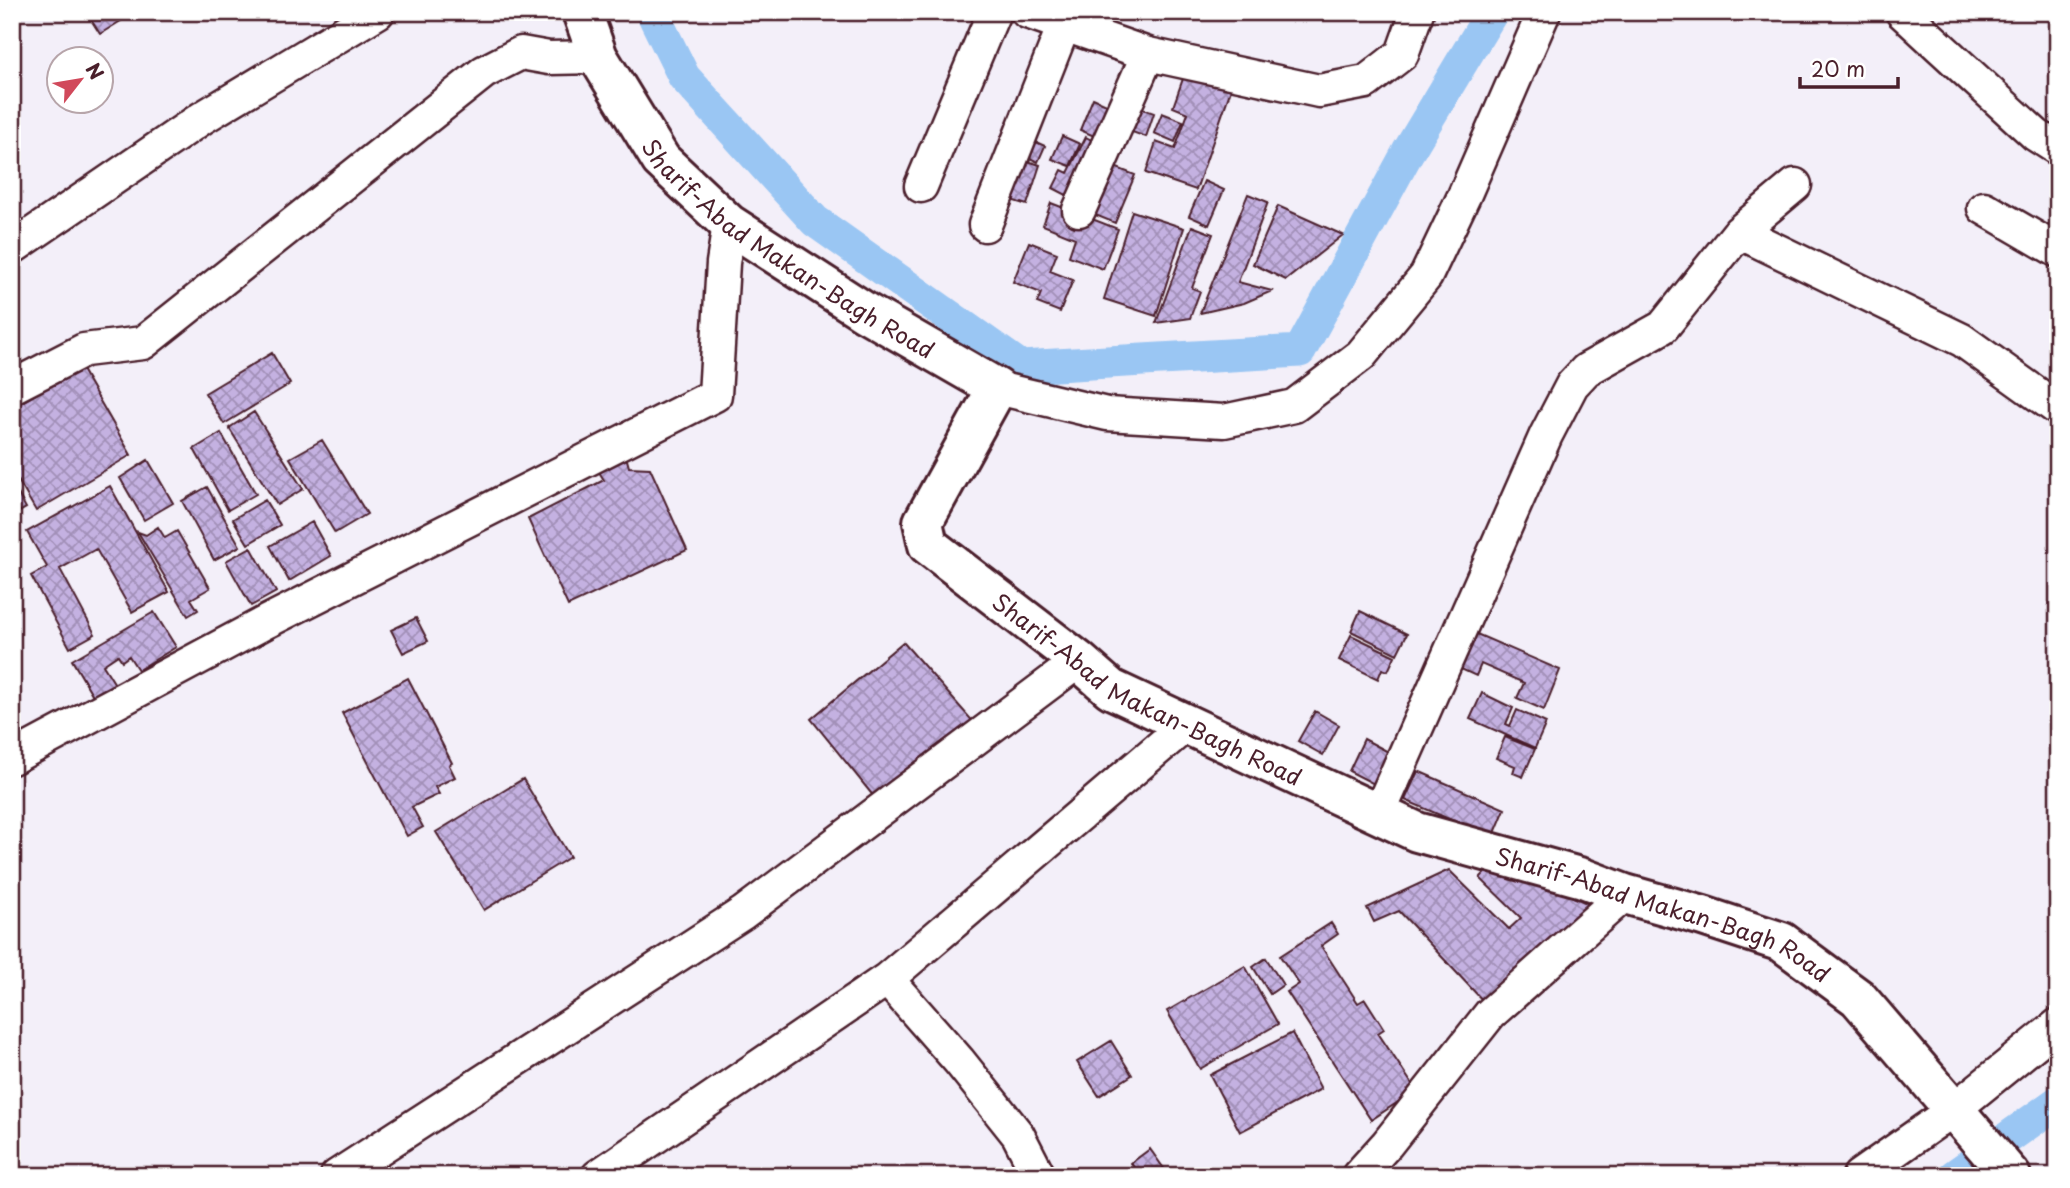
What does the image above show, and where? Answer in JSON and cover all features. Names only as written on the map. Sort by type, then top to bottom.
[{"type":"street","points":[[12,248],[202,118],[378,12]]},
{"type":"street","name":"Sharif-Abad Makan-Bagh Road","points":[[582,12],[598,57],[661,160],[729,224],[865,312],[997,388],[923,522],[928,545],[1079,661],[1111,689],[1417,832],[1583,878],[1625,894],[1782,942],[1858,998],[2011,1176]]},
{"type":"street","points":[[921,187],[994,12]]},
{"type":"street","points":[[1027,12],[1148,54],[1319,91],[1366,82],[1402,54],[1417,12]]},
{"type":"street","points":[[997,388],[1107,414],[1224,421],[1294,405],[1361,355],[1426,276],[1544,12]]},
{"type":"street","points":[[1902,12],[2036,135],[2058,149]]},
{"type":"street","points":[[985,225],[1064,25]]},
{"type":"street","points":[[12,387],[85,350],[143,344],[484,72],[521,53],[549,58],[598,57]]},
{"type":"street","points":[[1079,211],[1148,54]]},
{"type":"street","points":[[1379,813],[1546,435],[1572,384],[1586,370],[1663,327],[1739,232],[1795,185]]},
{"type":"street","points":[[1984,208],[2058,251]]},
{"type":"street","points":[[12,758],[266,622],[715,395],[723,263],[729,224]]},
{"type":"street","points":[[1739,232],[1962,340],[2058,409]]},
{"type":"street","points":[[337,1176],[743,914],[1079,661]]},
{"type":"street","points":[[598,1176],[887,979],[1187,724]]},
{"type":"street","points":[[1358,1176],[1387,1144],[1490,1014],[1625,894]]},
{"type":"street","points":[[887,979],[959,1061],[1018,1135],[1039,1176]]},
{"type":"street","points":[[1859,1176],[1956,1114],[2058,1025]]},
{"type":"building","points":[[86,12],[120,12],[124,19],[100,34]]},
{"type":"building","points":[[1185,73],[1231,89],[1196,190],[1146,173],[1156,142],[1175,149],[1188,113],[1173,107]]},
{"type":"building","points":[[1093,98],[1120,110],[1106,141],[1080,130]]},
{"type":"building","points":[[1127,103],[1154,113],[1146,137],[1118,127]]},
{"type":"building","points":[[1162,113],[1183,121],[1175,142],[1154,133]]},
{"type":"building","points":[[1062,136],[1080,144],[1070,166],[1052,159]]},
{"type":"building","points":[[1086,137],[1104,147],[1078,201],[1053,188],[1062,170],[1068,173]]},
{"type":"building","points":[[1027,138],[1045,146],[1038,162],[1021,154]]},
{"type":"building","points":[[1015,157],[1040,165],[1027,205],[1002,197]]},
{"type":"building","points":[[1102,162],[1135,175],[1115,223],[1083,210]]},
{"type":"building","points":[[1204,181],[1224,190],[1209,225],[1189,216]]},
{"type":"building","points":[[1248,194],[1268,202],[1238,282],[1272,291],[1244,303],[1200,313]]},
{"type":"building","points":[[1051,203],[1118,229],[1103,269],[1069,256],[1075,238],[1043,225]]},
{"type":"building","points":[[1278,206],[1343,235],[1286,280],[1253,264]]},
{"type":"building","points":[[1132,211],[1184,228],[1156,316],[1104,299]]},
{"type":"building","points":[[1192,226],[1213,234],[1192,288],[1200,291],[1190,318],[1156,323]]},
{"type":"building","points":[[1029,242],[1057,253],[1050,271],[1073,280],[1060,312],[1037,303],[1041,293],[1013,282]]},
{"type":"building","points":[[272,353],[290,384],[224,424],[205,393]]},
{"type":"building","points":[[81,368],[131,455],[36,511],[12,470],[12,408]]},
{"type":"building","points":[[254,412],[303,489],[277,505],[229,428]]},
{"type":"building","points":[[221,433],[256,494],[228,510],[194,449]]},
{"type":"building","points":[[322,440],[367,514],[335,533],[290,458]]},
{"type":"building","points":[[624,449],[629,467],[650,468],[687,550],[568,606],[528,519],[604,480],[594,464]]},
{"type":"building","points":[[148,460],[173,503],[144,520],[120,478]]},
{"type":"building","points":[[12,483],[26,508],[12,516]]},
{"type":"building","points":[[110,486],[169,592],[132,612],[96,549],[60,569],[95,634],[70,648],[31,576],[47,567],[27,532]]},
{"type":"building","points":[[207,487],[240,546],[214,560],[182,501]]},
{"type":"building","points":[[265,500],[280,525],[248,544],[233,519]]},
{"type":"building","points":[[312,522],[331,556],[289,581],[270,546]]},
{"type":"building","points":[[158,527],[165,538],[177,531],[210,588],[191,599],[198,610],[188,616],[138,532],[146,535]]},
{"type":"building","points":[[251,547],[276,592],[251,606],[226,561]]},
{"type":"building","points":[[1360,611],[1407,634],[1397,654],[1351,631]]},
{"type":"building","points":[[154,612],[176,647],[138,670],[129,656],[122,661],[118,655],[103,665],[116,686],[95,699],[72,660]]},
{"type":"building","points":[[416,618],[428,641],[403,653],[391,630]]},
{"type":"building","points":[[1465,629],[1560,670],[1544,710],[1517,698],[1524,683],[1481,664],[1476,676],[1450,664]]},
{"type":"building","points":[[1351,635],[1395,656],[1388,671],[1382,669],[1378,679],[1339,660]]},
{"type":"building","points":[[903,642],[977,726],[879,803],[811,719]]},
{"type":"building","points":[[408,678],[452,763],[449,765],[455,777],[435,787],[439,794],[412,807],[423,827],[407,836],[342,713]]},
{"type":"building","points":[[1482,693],[1513,708],[1506,724],[1510,726],[1517,710],[1546,723],[1535,748],[1470,719]]},
{"type":"building","points":[[1315,711],[1339,725],[1323,755],[1298,741]]},
{"type":"building","points":[[1505,737],[1535,749],[1523,777],[1513,773],[1515,766],[1496,758]]},
{"type":"building","points":[[1364,739],[1394,755],[1378,786],[1349,771]]},
{"type":"building","points":[[1418,771],[1505,809],[1493,838],[1405,800]]},
{"type":"building","points":[[523,779],[570,857],[484,910],[436,832]]},
{"type":"building","points":[[1495,862],[1591,905],[1485,1003],[1399,911],[1374,922],[1367,908],[1449,870],[1509,929],[1521,918],[1480,878]]},
{"type":"building","points":[[1331,923],[1338,934],[1321,946],[1358,1003],[1365,999],[1384,1029],[1378,1033],[1416,1090],[1371,1120],[1287,992],[1299,984],[1280,956]]},
{"type":"building","points":[[1266,958],[1283,985],[1270,994],[1253,967]]},
{"type":"building","points":[[1245,966],[1278,1024],[1200,1069],[1167,1011]]},
{"type":"building","points":[[1292,1033],[1321,1089],[1240,1132],[1210,1075]]},
{"type":"building","points":[[1111,1041],[1132,1075],[1099,1096],[1077,1062]]},
{"type":"building","points":[[1150,1149],[1165,1170],[1157,1176],[1140,1176],[1131,1163]]},
{"type":"waterway","points":[[652,12],[684,77],[815,221],[1021,367],[1300,351],[1408,152],[1492,12]]},
{"type":"waterway","points":[[1954,1176],[2058,1102]]}]
